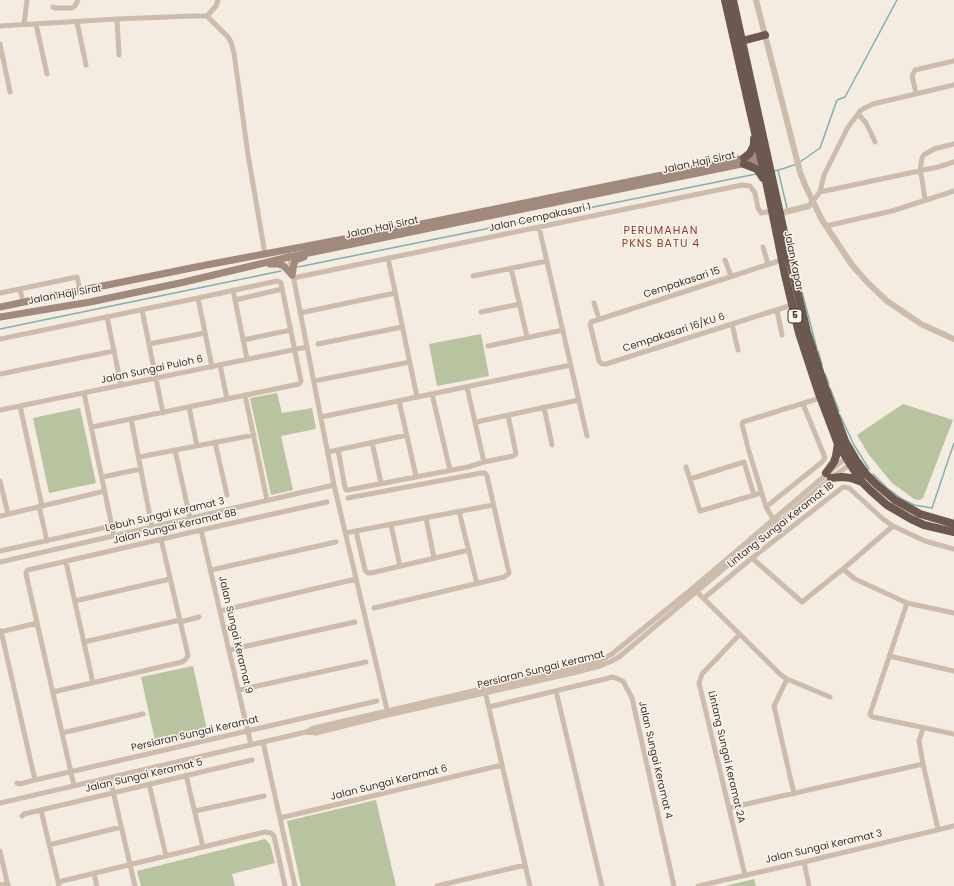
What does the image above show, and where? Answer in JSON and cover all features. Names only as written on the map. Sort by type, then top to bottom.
[{"type":"highway","name":"Jalan Kapar","points":[[725,0],[749,93],[792,305],[802,344],[820,398],[838,444],[877,485],[895,500],[920,514],[954,524]]},
{"type":"highway","name":"Jalan Kapar","points":[[733,0],[746,40],[749,93],[754,131],[781,213],[807,332],[851,459],[862,482],[887,505],[924,525],[954,532]]},
{"type":"highway","points":[[746,40],[762,36]]},
{"type":"highway","points":[[754,131],[754,145],[744,161],[765,168]]},
{"type":"highway","points":[[838,444],[836,456],[829,476],[851,478],[862,482]]},
{"type":"main road","name":"Jalan Haji Sirat","points":[[0,317],[70,306],[289,257],[744,161]]},
{"type":"main road","name":"Jalan Haji Sirat","points":[[0,307],[206,265],[744,161],[765,168]]},
{"type":"main road","points":[[293,276],[294,264],[296,260],[342,246]]},
{"type":"main road","points":[[241,268],[278,264],[284,266],[293,276]]},
{"type":"main road","points":[[145,277],[122,285],[121,289],[125,291],[150,289]]},
{"type":"main road","points":[[58,295],[84,292],[91,295],[87,300],[70,306]]},
{"type":"street","points":[[24,24],[27,0]]},
{"type":"street","points":[[54,7],[72,8],[78,0]]},
{"type":"street","points":[[207,16],[216,6],[218,0]]},
{"type":"street","points":[[756,0],[762,36],[800,172],[812,202],[826,226],[852,265],[868,284],[887,301],[921,324],[954,339]]},
{"type":"street","points":[[0,26],[179,16],[207,16],[228,37],[234,53],[248,155],[265,254]]},
{"type":"street","points":[[117,19],[119,55]]},
{"type":"street","points":[[77,22],[86,66]]},
{"type":"street","points":[[36,24],[47,74]]},
{"type":"street","points":[[0,44],[10,92]]},
{"type":"street","points":[[916,94],[912,76],[915,70],[954,61]]},
{"type":"street","points":[[781,213],[809,206],[820,192],[824,175],[848,127],[861,110],[873,104],[954,85]]},
{"type":"street","points":[[858,114],[868,128],[875,142]]},
{"type":"street","points":[[925,200],[920,171],[922,158],[934,149],[954,144]]},
{"type":"street","points":[[820,192],[938,167],[954,162]]},
{"type":"street","name":"Jalan Cempakasari 1","points":[[293,276],[388,258],[742,185],[750,186],[755,193],[758,208],[761,213],[772,211]]},
{"type":"street","points":[[826,226],[892,211],[954,191]]},
{"type":"street","points":[[539,227],[587,436]]},
{"type":"street","points":[[763,247],[768,264]]},
{"type":"street","points":[[288,250],[334,485],[387,713]]},
{"type":"street","points":[[388,258],[417,397]]},
{"type":"street","points":[[725,260],[730,276]]},
{"type":"street","name":"Cempakasari 15","points":[[590,324],[591,322],[599,319],[782,260]]},
{"type":"street","points":[[473,276],[547,261]]},
{"type":"street","points":[[512,268],[527,337]]},
{"type":"street","points":[[0,293],[77,277],[80,290]]},
{"type":"street","points":[[0,339],[277,281],[281,283],[301,381],[299,384],[92,428]]},
{"type":"street","points":[[20,289],[23,302]]},
{"type":"street","points":[[235,300],[282,289]]},
{"type":"street","points":[[233,290],[247,360]]},
{"type":"street","points":[[300,312],[395,293]]},
{"type":"street","points":[[198,298],[212,367]]},
{"type":"street","points":[[594,303],[599,319]]},
{"type":"street","points":[[481,312],[520,304]]},
{"type":"street","name":"Cempakasari 16/KU 6","points":[[590,324],[600,363],[604,364],[792,305]]},
{"type":"street","points":[[142,310],[162,413]]},
{"type":"street","points":[[777,310],[782,336]]},
{"type":"street","points":[[107,317],[121,385]]},
{"type":"street","points":[[732,324],[738,350]]},
{"type":"street","points":[[318,344],[402,327]]},
{"type":"street","points":[[243,340],[291,330]]},
{"type":"street","points":[[488,346],[563,330]]},
{"type":"street","points":[[148,344],[205,332]]},
{"type":"street","name":"Jalan Sungai Puloh 6","points":[[0,410],[307,347]]},
{"type":"street","points":[[0,374],[114,351]]},
{"type":"street","points":[[314,381],[410,362]]},
{"type":"street","points":[[220,365],[227,399]]},
{"type":"street","points":[[321,417],[571,365]]},
{"type":"street","points":[[467,387],[484,462]]},
{"type":"street","points":[[84,393],[114,536]]},
{"type":"street","points":[[432,394],[450,470]]},
{"type":"street","points":[[246,396],[267,500]]},
{"type":"street","points":[[778,524],[773,519],[766,507],[742,424],[750,420],[820,398]]},
{"type":"street","points":[[476,422],[579,400]]},
{"type":"street","points":[[399,401],[416,476]]},
{"type":"street","points":[[766,507],[825,458],[803,404]]},
{"type":"street","points":[[20,406],[47,541]]},
{"type":"street","points":[[189,407],[197,446]]},
{"type":"street","points":[[544,408],[552,445]]},
{"type":"street","points":[[338,450],[346,490],[468,467],[516,454],[508,415]]},
{"type":"street","points":[[131,419],[152,527]]},
{"type":"street","points":[[139,457],[254,435]]},
{"type":"street","points":[[328,452],[407,435]]},
{"type":"street","points":[[215,442],[226,495]]},
{"type":"street","points":[[372,442],[381,483]]},
{"type":"street","points":[[175,450],[190,518]]},
{"type":"street","name":"Persiaran Sungai Keramat","points":[[695,590],[773,519],[851,459]]},
{"type":"street","points":[[690,479],[744,462],[754,495]]},
{"type":"street","points":[[686,467],[700,511],[761,493]]},
{"type":"street","points":[[102,476],[141,469]]},
{"type":"street","points":[[348,498],[481,473],[485,473],[487,476],[509,573],[504,577],[478,584],[374,608]]},
{"type":"street","name":"Persiaran Sungai Keramat","points":[[0,803],[252,745],[306,732],[314,728],[485,690],[586,665],[605,658],[695,590],[778,524],[829,476]]},
{"type":"street","points":[[0,481],[8,514]]},
{"type":"street","name":"Lebuh Sungai Keramat 3","points":[[0,562],[334,485]]},
{"type":"street","name":"Lintang Sungai Keramat 1B","points":[[704,598],[752,558],[843,487],[849,488],[882,519],[893,526],[925,541],[954,549]]},
{"type":"street","points":[[0,516],[105,490]]},
{"type":"street","name":"Jalan Sungai Keramat 8B","points":[[37,623],[26,574],[28,570],[328,502]]},
{"type":"street","points":[[345,534],[493,505]]},
{"type":"street","points":[[460,511],[478,584]]},
{"type":"street","points":[[426,518],[434,558]]},
{"type":"street","points":[[391,525],[400,566]]},
{"type":"street","points":[[0,551],[112,526]]},
{"type":"street","points":[[752,558],[802,602],[893,526]]},
{"type":"street","name":"Jalan Sungai Keramat 9","points":[[201,530],[252,745]]},
{"type":"street","points":[[356,532],[365,570],[368,573],[469,550]]},
{"type":"street","points":[[53,692],[182,662],[186,659],[188,655],[161,539]]},
{"type":"street","points":[[211,570],[336,542]]},
{"type":"street","points":[[66,562],[93,682]]},
{"type":"street","points":[[843,569],[855,579],[907,603],[954,613]]},
{"type":"street","points":[[75,602],[170,579]]},
{"type":"street","points":[[220,610],[356,579]]},
{"type":"street","points":[[695,590],[781,675],[830,697]]},
{"type":"street","points":[[907,603],[870,714],[873,717],[954,734]]},
{"type":"street","points":[[84,642],[199,618]]},
{"type":"street","points":[[229,650],[355,622]]},
{"type":"street","points":[[35,780],[0,631],[37,623],[74,786]]},
{"type":"street","name":"Lintang Sungai Keramat 2A","points":[[740,634],[702,674],[699,683],[745,875]]},
{"type":"street","points":[[889,656],[954,671]]},
{"type":"street","points":[[239,690],[366,662]]},
{"type":"street","name":"Jalan Sungai Keramat 4","points":[[488,706],[613,677],[623,680],[632,698],[674,886]]},
{"type":"street","points":[[788,679],[774,706],[794,794]]},
{"type":"street","points":[[485,690],[530,886]]},
{"type":"street","points":[[556,691],[602,886]]},
{"type":"street","name":"Persiaran Sungai Keramat","points":[[17,783],[20,784],[377,701]]},
{"type":"street","points":[[62,733],[144,714]]},
{"type":"street","points":[[923,728],[919,741],[938,829]]},
{"type":"street","points":[[263,742],[295,886]]},
{"type":"street","name":"Jalan Sungai Keramat 5","points":[[22,816],[24,814],[113,792],[252,760]]},
{"type":"street","points":[[729,808],[923,764]]},
{"type":"street","name":"Jalan Sungai Keramat 6","points":[[280,818],[502,765]]},
{"type":"street","points":[[186,775],[203,847]]},
{"type":"street","points":[[110,778],[135,886]]},
{"type":"street","points":[[149,784],[166,856]]},
{"type":"street","points":[[195,811],[264,796]]},
{"type":"street","points":[[41,810],[59,884],[265,832],[274,836],[285,886]]},
{"type":"street","name":"Jalan Sungai Keramat 3","points":[[698,886],[954,826]]},
{"type":"street","points":[[49,845],[122,827]]},
{"type":"street","points":[[0,851],[8,885],[0,885]]},
{"type":"street","points":[[804,862],[809,886]]},
{"type":"street","points":[[437,886],[525,865]]},
{"type":"street","points":[[94,874],[97,886]]},
{"type":"green space","points":[[481,334],[489,376],[437,386],[429,344]]},
{"type":"green space","points":[[277,393],[282,413],[312,408],[316,429],[281,436],[293,490],[271,495],[250,398]]},
{"type":"green space","points":[[903,404],[953,420],[923,498],[920,500],[914,499],[892,483],[869,455],[857,435]]},
{"type":"green space","points":[[80,408],[96,483],[49,493],[33,418]]},
{"type":"green space","points":[[193,666],[208,734],[156,745],[141,677]]},
{"type":"green space","points":[[376,800],[396,886],[301,886],[287,821]]},
{"type":"green space","points":[[265,839],[270,844],[275,863],[232,874],[235,886],[141,886],[137,871]]},
{"type":"green space","points":[[754,879],[756,886],[725,886]]},
{"type":"waterway","points":[[800,162],[820,148],[837,100],[845,97],[897,0]]},
{"type":"waterway","points":[[774,171],[797,164]]},
{"type":"waterway","points":[[778,170],[787,208]]},
{"type":"waterway","points":[[298,267],[756,174]]},
{"type":"waterway","points":[[0,329],[281,271]]},
{"type":"waterway","points":[[802,292],[817,349]]},
{"type":"waterway","points":[[818,351],[822,365]]},
{"type":"waterway","points":[[825,374],[829,384]]},
{"type":"waterway","points":[[830,388],[839,411]]},
{"type":"waterway","points":[[840,415],[854,445],[869,469]]},
{"type":"waterway","points":[[873,474],[887,488],[902,499],[914,505],[932,508],[954,443]]},
{"type":"district","name":"PERUMAHAN PKNS BATU 4","points":[[661,237]]}]
